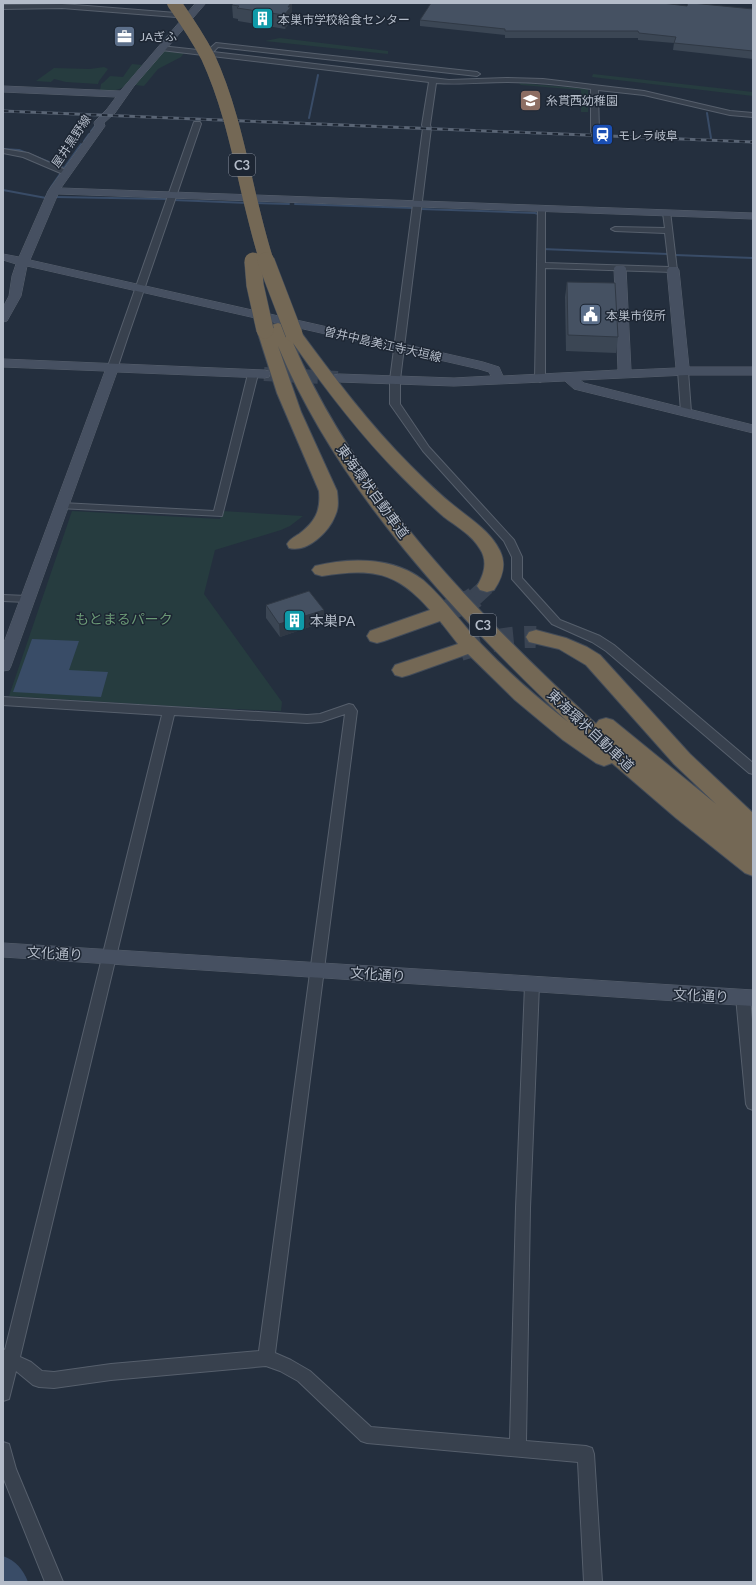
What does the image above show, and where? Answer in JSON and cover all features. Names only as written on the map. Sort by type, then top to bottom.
[{"type":"highway","name":"C3","points":[[163,3],[191,49],[211,98],[227,153],[253,261],[255,285],[279,331]]},
{"type":"highway","name":"東海環状自動車道","points":[[174,3],[188,23],[207,57],[224,99],[263,249],[283,309],[279,331],[298,374],[319,413],[347,456],[387,512],[431,567],[481,623],[535,678],[664,797],[753,868]]},
{"type":"highway","name":"東海環状自動車道","points":[[279,331],[323,392],[348,436],[383,484],[449,568],[498,621],[614,732],[753,846]]},
{"type":"highway","points":[[279,331],[286,398],[328,491],[330,502],[329,512],[325,521],[316,530],[296,544]]},
{"type":"highway","points":[[279,331],[368,432],[418,483],[476,533],[489,548],[493,555],[494,567],[492,579],[487,586]]},
{"type":"highway","points":[[322,570],[363,565],[377,567],[404,577],[416,585],[478,653],[537,708],[572,736],[664,797]]},
{"type":"highway","points":[[378,636],[437,615]]},
{"type":"highway","points":[[536,637],[565,644],[580,650],[594,660],[682,759],[753,826]]},
{"type":"highway","points":[[402,670],[460,650]]},
{"type":"street","name":"屋井黒野線","points":[[3,318],[15,296],[18,276],[23,261],[54,191],[100,126],[99,123],[111,111],[161,48],[201,3]]},
{"type":"street","points":[[3,7],[62,6],[189,16]]},
{"type":"street","points":[[208,54],[216,45],[496,76],[506,80]]},
{"type":"street","points":[[161,48],[449,82],[506,80],[543,81],[644,93],[730,113],[753,115]]},
{"type":"street","points":[[346,69],[352,60]]},
{"type":"street","points":[[433,80],[426,125],[427,128],[418,204],[395,380],[395,404],[426,449],[509,540],[516,557],[517,579],[556,622],[596,639],[610,648],[753,770]]},
{"type":"street","points":[[594,87],[595,132]]},
{"type":"street","points":[[3,89],[123,94]]},
{"type":"street","points":[[3,666],[142,287],[171,195],[197,124]]},
{"type":"street","points":[[3,151],[26,155],[66,172]]},
{"type":"street","points":[[54,191],[753,216]]},
{"type":"street","points":[[540,379],[542,209]]},
{"type":"street","points":[[668,213],[686,412]]},
{"type":"street","points":[[615,229],[669,231]]},
{"type":"street","name":"曽井中島美江寺大垣線","points":[[3,257],[142,287],[494,370],[499,380]]},
{"type":"street","points":[[541,265],[673,270]]},
{"type":"street","points":[[620,268],[625,374]]},
{"type":"street","points":[[3,363],[112,369],[258,374],[218,514],[62,506]]},
{"type":"street","points":[[339,378],[454,382],[683,371],[753,371]]},
{"type":"street","points":[[569,377],[579,386],[753,429]]},
{"type":"street","points":[[3,598],[27,599]]},
{"type":"street","points":[[3,701],[307,719],[321,718],[349,708],[352,711],[266,1358]]},
{"type":"street","points":[[3,1393],[7,1358],[110,956],[169,711]]},
{"type":"street","name":"文化通り","points":[[3,950],[532,985],[748,997]]},
{"type":"street","points":[[518,1447],[523,1208],[532,985]]},
{"type":"street","points":[[748,997],[753,1104]]},
{"type":"street","points":[[7,1358],[25,1367],[38,1379],[54,1380],[111,1372],[266,1358],[285,1365],[304,1376],[367,1435],[586,1454],[593,1582]]},
{"type":"street","points":[[3,1450],[8,1469],[54,1582]]},
{"type":"green space","points":[[280,38],[388,51],[388,54],[265,41]]},
{"type":"green space","points":[[167,50],[184,53],[181,57],[158,69],[144,86],[135,85],[162,52]]},
{"type":"green space","points":[[132,64],[142,65],[125,86],[116,90],[100,91],[101,84],[110,76],[123,77]]},
{"type":"green space","points":[[104,67],[108,69],[98,84],[66,82],[54,79],[51,82],[36,81],[54,68],[90,69]]},
{"type":"green space","points":[[593,74],[753,92],[753,96],[592,77]]},
{"type":"green space","points":[[519,83],[588,89],[588,112],[581,112],[581,90],[521,85]]},
{"type":"green space","name":"もとまるパーク","points":[[72,511],[220,519],[222,511],[303,516],[290,526],[281,530],[215,550],[204,594],[282,702],[281,711],[9,696]]},
{"type":"water","points":[[32,639],[79,641],[69,670],[108,672],[101,697],[13,692]]},
{"type":"building","points":[[234,3],[291,3],[288,7],[291,7],[284,15],[237,8],[239,6],[232,5]]},
{"type":"building","points":[[431,3],[662,3],[687,6],[688,3],[692,3],[753,9],[753,51],[674,43],[676,37],[639,33],[638,31],[505,31],[505,29],[420,20]]},
{"type":"building","name":"本巣市役所","points":[[567,282],[615,283],[618,337],[568,335]]},
{"type":"building","points":[[309,591],[324,610],[279,624],[266,605]]},
{"type":"waterway","points":[[309,118],[318,75]]},
{"type":"waterway","points":[[707,113],[711,138]]},
{"type":"waterway","points":[[91,131],[95,126]]},
{"type":"waterway","points":[[84,141],[89,134]]},
{"type":"waterway","points":[[3,149],[19,150],[64,168],[81,144]]},
{"type":"waterway","points":[[3,190],[46,198],[51,187],[60,174]]},
{"type":"waterway","points":[[56,197],[166,199]]},
{"type":"waterway","points":[[173,200],[248,203]]},
{"type":"waterway","points":[[254,203],[289,204]]},
{"type":"waterway","points":[[295,204],[413,208]]},
{"type":"waterway","points":[[421,209],[535,213],[538,214],[538,219]]},
{"type":"waterway","points":[[542,249],[668,254]]},
{"type":"waterway","points":[[675,255],[753,258]]},
{"type":"waterway","points":[[3,1571],[13,1582]]},
{"type":"tunnel","points":[[264,374],[339,378]]},
{"type":"tunnel","points":[[474,598],[487,586]]},
{"type":"tunnel","points":[[437,615],[475,597]]},
{"type":"tunnel","points":[[460,650],[497,640],[516,637],[536,637]]},
{"type":"railway","points":[[3,111],[753,142]]},
{"type":"place","name":"本巣市学校給食センター","points":[[263,19]]},
{"type":"place","name":"JAぎふ","points":[[124,36]]},
{"type":"place","name":"糸貫西幼稚園","points":[[531,100]]},
{"type":"place","name":"モレラ岐阜","points":[[603,135]]},
{"type":"place","name":"本巣市役所","points":[[591,315]]},
{"type":"place","name":"本巣PA","points":[[295,620]]}]
